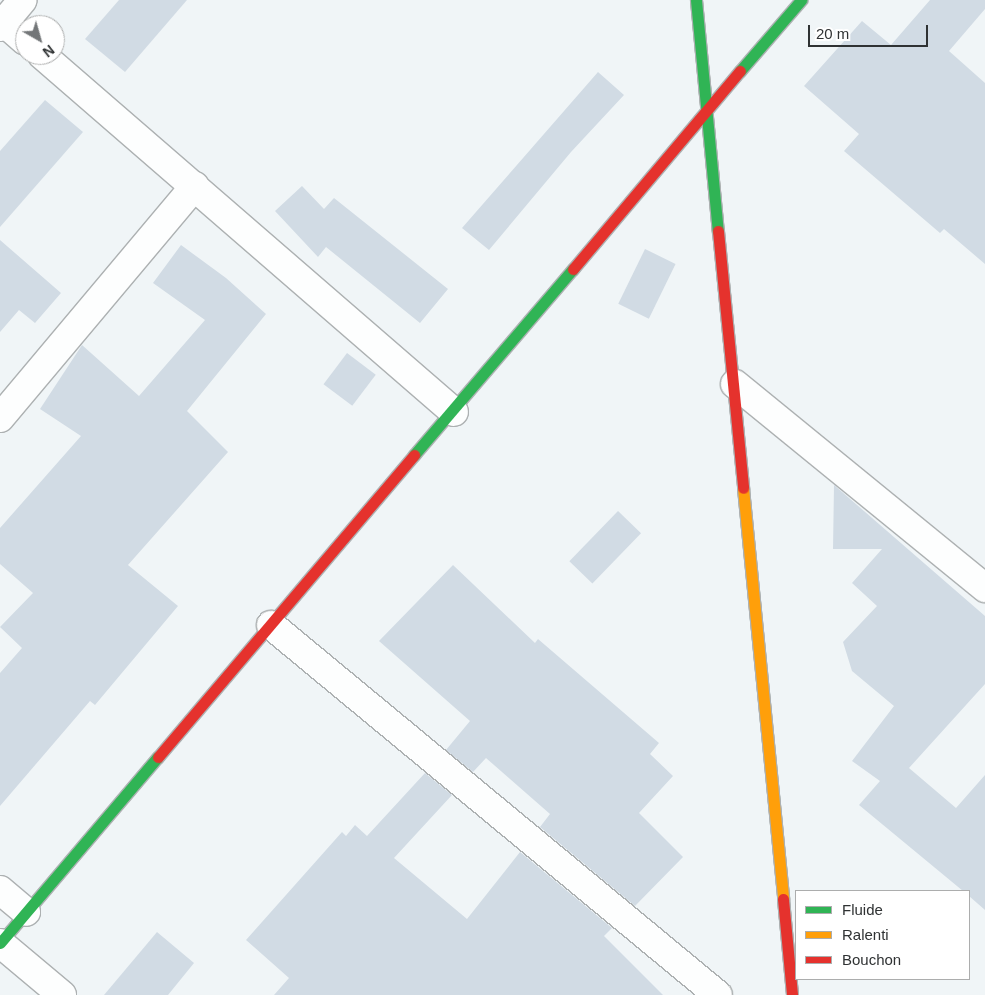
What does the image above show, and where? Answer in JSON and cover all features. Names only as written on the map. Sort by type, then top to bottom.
[{"type":"street","points":[[15,34],[1,23],[23,0]]},
{"type":"street","points":[[696,0],[735,384],[792,995]]},
{"type":"street","points":[[62,995],[0,943],[454,412],[708,107],[801,0]]},
{"type":"street","points":[[54,65],[454,412]]},
{"type":"street","points":[[0,418],[195,186]]},
{"type":"street","points":[[735,384],[985,588]]},
{"type":"street","points":[[272,625],[718,995]]},
{"type":"street","points":[[0,890],[26,912]]},
{"type":"building","points":[[119,0],[187,0],[125,72],[85,39]]},
{"type":"building","points":[[930,0],[985,0],[985,9],[949,51],[985,83],[985,264],[944,229],[940,233],[844,151],[859,134],[804,86],[862,21],[891,45]]},
{"type":"building","points":[[598,72],[624,95],[571,152],[489,250],[462,228]]},
{"type":"building","points":[[45,100],[83,132],[0,227],[0,151]]},
{"type":"building","points":[[302,186],[324,209],[334,198],[448,289],[420,323],[326,247],[318,257],[275,211]]},
{"type":"building","points":[[0,240],[61,293],[35,323],[19,310],[0,332]]},
{"type":"building","points":[[181,245],[226,278],[266,314],[187,411],[228,452],[128,565],[178,606],[95,705],[90,701],[0,806],[0,673],[22,648],[0,627],[33,593],[0,564],[0,528],[81,436],[40,409],[82,345],[139,396],[205,320],[153,283]]},
{"type":"building","points":[[645,249],[676,264],[649,319],[618,304]]},
{"type":"building","points":[[347,353],[376,375],[352,406],[324,384]]},
{"type":"building","points":[[834,485],[985,616],[985,684],[909,768],[956,808],[985,775],[985,910],[970,897],[970,890],[962,890],[859,805],[880,781],[852,761],[894,706],[852,671],[843,642],[877,606],[852,583],[882,549],[833,549]]},
{"type":"building","points":[[618,511],[641,533],[592,584],[569,561]]},
{"type":"building","points":[[453,565],[535,643],[538,639],[659,743],[650,754],[673,776],[639,813],[683,857],[635,906],[540,827],[550,814],[486,758],[473,772],[446,750],[470,721],[379,641]]},
{"type":"building","points":[[425,773],[452,795],[394,858],[467,919],[520,852],[612,928],[604,936],[663,995],[274,995],[289,978],[246,940],[342,832],[346,836],[355,825],[367,836]]},
{"type":"building","points":[[157,932],[194,963],[168,995],[104,995]]},
{"type":"traffic: fast","points":[[696,0],[718,231]]},
{"type":"traffic: fast","points":[[740,71],[801,0]]},
{"type":"traffic: fast","points":[[414,455],[573,269]]},
{"type":"traffic: fast","points":[[0,943],[158,757]]},
{"type":"traffic: slow","points":[[743,488],[783,899]]},
{"type":"traffic: jam","points":[[573,269],[740,71]]},
{"type":"traffic: jam","points":[[718,231],[743,488]]},
{"type":"traffic: jam","points":[[158,757],[414,455]]},
{"type":"traffic: jam","points":[[783,899],[792,995]]}]
